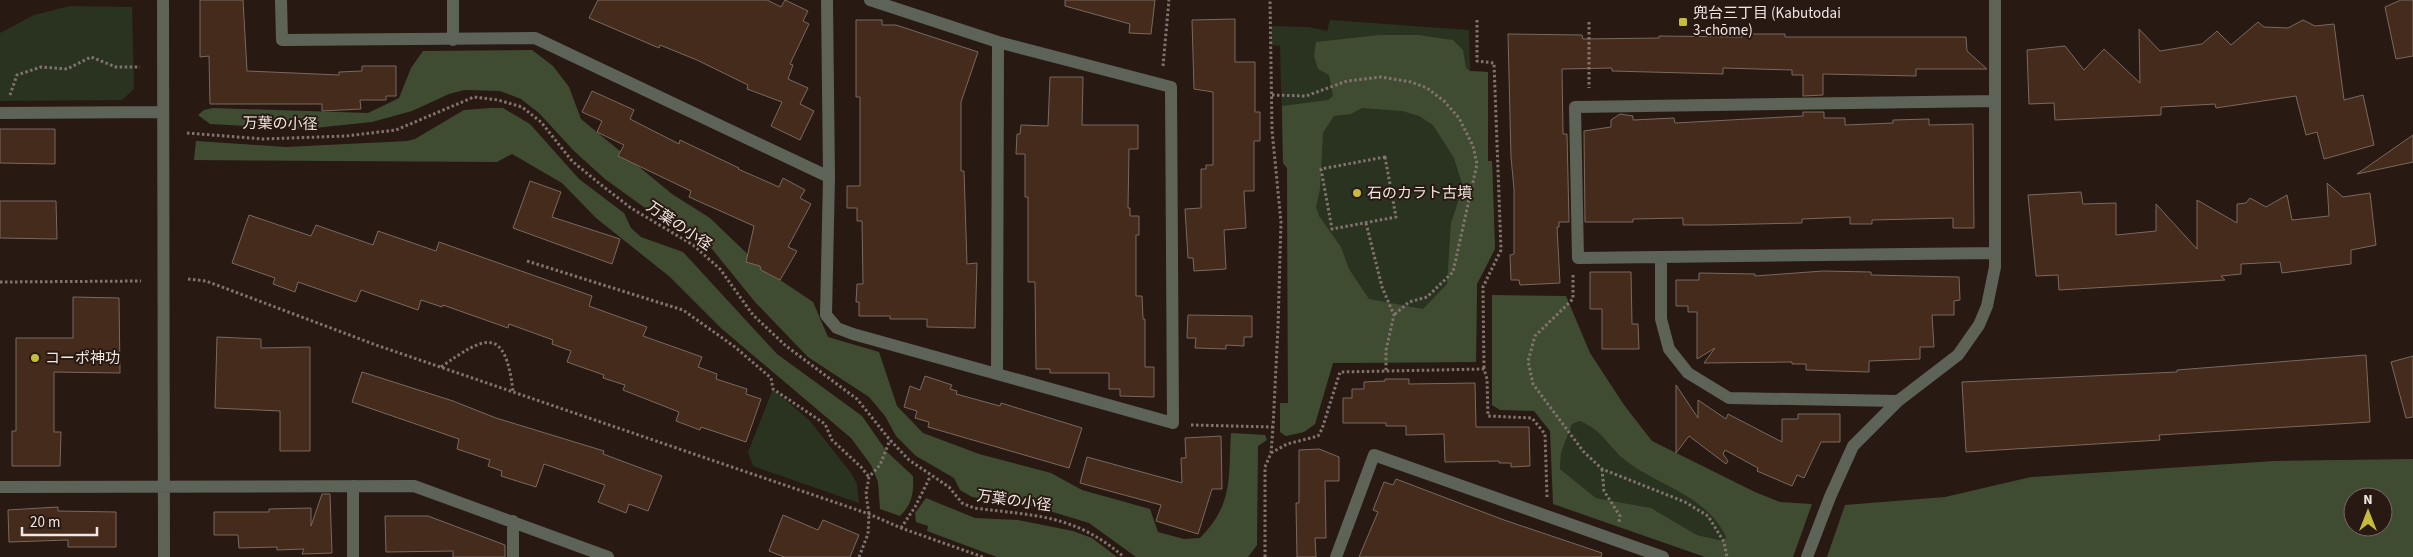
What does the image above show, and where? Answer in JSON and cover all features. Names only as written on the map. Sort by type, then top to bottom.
[{"type":"street","points":[[163,0],[164,557]]},
{"type":"street","points":[[282,0],[282,40],[535,38],[829,177]]},
{"type":"street","points":[[453,0],[453,40]]},
{"type":"street","points":[[827,0],[829,177],[826,315],[837,328],[853,334],[997,372],[1173,423],[1171,86],[998,42],[870,0]]},
{"type":"street","points":[[1807,557],[1830,497],[1854,446],[1898,401],[1958,355],[1978,325],[1991,294],[1995,253],[1995,0]]},
{"type":"street","points":[[997,372],[998,42]]},
{"type":"street","points":[[1995,101],[1575,107],[1578,258],[1995,253]]},
{"type":"street","points":[[4,113],[163,112]]},
{"type":"street","points":[[1661,258],[1661,320],[1669,349],[1688,373],[1729,398],[1898,401]]},
{"type":"street","points":[[1336,557],[1374,455],[1663,557]]},
{"type":"street","points":[[353,486],[353,557]]},
{"type":"street","points":[[0,487],[414,486],[608,557]]},
{"type":"street","points":[[513,521],[513,557]]},
{"type":"path","points":[[1162,84],[1169,0]]},
{"type":"path","points":[[1265,557],[1265,467],[1271,454],[1273,427],[1281,222],[1272,130],[1270,0]]},
{"type":"path","points":[[1477,20],[1477,61],[1494,63],[1501,250],[1483,287],[1484,369],[1487,379],[1488,416],[1532,418],[1545,434],[1546,516]]},
{"type":"path","points":[[1589,22],[1589,106]]},
{"type":"path","points":[[4,113],[17,75],[41,67],[67,69],[91,57],[116,67],[140,67]]},
{"type":"path","points":[[1272,95],[1306,96],[1347,81],[1381,76],[1411,82],[1427,88],[1444,101],[1459,118],[1473,146],[1477,164],[1453,272],[1427,298],[1409,302],[1394,315],[1386,350],[1386,371]]},
{"type":"path","name":"万葉の小径","points":[[187,133],[242,135],[263,138],[346,136],[396,130],[474,97],[498,100],[522,107],[540,122],[572,161],[600,184],[630,208],[693,246],[720,269],[753,315],[786,346],[857,398],[890,440],[909,460],[930,476],[949,487],[962,503],[974,508],[1057,518],[1089,531],[1124,557]]},
{"type":"path","points":[[1384,157],[1396,217],[1366,223],[1332,229],[1321,169],[1384,157]]},
{"type":"path","points":[[1366,223],[1382,288],[1394,315]]},
{"type":"path","points":[[1578,258],[1573,272],[1573,299],[1535,336],[1530,348],[1529,372],[1533,384],[1583,450],[1602,469],[1686,502],[1708,516],[1724,542],[1727,557]]},
{"type":"path","points":[[528,261],[684,310],[735,347],[771,378],[774,389],[825,424],[832,440],[869,477]]},
{"type":"path","points":[[188,279],[206,281],[440,367],[869,514],[901,528],[983,557]]},
{"type":"path","points":[[0,282],[141,281]]},
{"type":"path","points":[[440,367],[474,345],[486,341],[495,342],[502,348],[506,356],[513,391]]},
{"type":"path","points":[[1271,454],[1287,444],[1318,436],[1322,429],[1340,372],[1484,369]]},
{"type":"path","points":[[1173,423],[1185,425],[1273,427]]},
{"type":"path","points":[[859,557],[868,534],[869,514],[866,494],[869,477],[880,465],[890,440]]},
{"type":"path","points":[[1602,469],[1604,491],[1620,516],[1615,540]]},
{"type":"path","points":[[901,528],[915,507],[930,476]]},
{"type":"path","points":[[1261,557],[1265,552]]},
{"type":"green space","points":[[70,6],[132,7],[134,89],[122,100],[0,101],[0,33],[34,15]]},
{"type":"green space","points":[[1330,20],[1469,30],[1470,71],[1488,72],[1488,161],[1492,161],[1495,249],[1477,284],[1476,362],[1333,363],[1315,424],[1304,432],[1286,436],[1280,432],[1280,403],[1288,403],[1287,168],[1283,163],[1280,46],[1271,45],[1272,26],[1309,27],[1327,31]]},
{"type":"green space","points":[[1379,35],[1418,35],[1453,40],[1463,50],[1466,68],[1470,71],[1488,72],[1488,161],[1492,161],[1495,249],[1477,284],[1476,362],[1333,363],[1315,424],[1304,432],[1286,436],[1280,432],[1280,403],[1288,403],[1287,168],[1283,163],[1282,106],[1328,100],[1333,96],[1329,75],[1318,69],[1314,56],[1316,42]],"holes":[[[1362,108],[1402,111],[1419,116],[1433,125],[1454,158],[1463,187],[1451,223],[1447,284],[1423,309],[1369,299],[1349,269],[1341,247],[1319,216],[1316,207],[1320,189],[1323,133],[1334,116],[1351,114]]]},
{"type":"green space","points":[[532,50],[553,66],[569,87],[581,119],[672,194],[710,218],[761,267],[813,302],[828,337],[879,352],[897,406],[923,433],[979,454],[1051,473],[1082,490],[1150,509],[1158,532],[1184,539],[1200,538],[1219,513],[1224,502],[1229,477],[1231,433],[1265,435],[1267,440],[1258,446],[1257,545],[1248,557],[1136,557],[1089,523],[1033,506],[972,497],[960,490],[954,478],[916,456],[896,436],[885,416],[869,397],[808,357],[755,302],[712,249],[664,211],[645,208],[605,179],[574,151],[539,113],[521,99],[500,91],[464,90],[449,94],[412,111],[372,122],[305,129],[210,124],[198,115],[204,110],[213,108],[368,113],[399,98],[411,68],[423,51]]},
{"type":"green space","points":[[503,108],[530,124],[579,179],[624,213],[631,228],[641,237],[683,252],[777,354],[862,416],[887,452],[913,476],[911,498],[900,516],[880,509],[878,482],[871,465],[851,438],[722,329],[670,277],[596,218],[562,183],[512,154],[497,162],[194,160],[196,141],[286,147],[407,141],[415,139],[464,110]]},
{"type":"green space","points":[[1492,295],[1566,296],[1590,353],[1624,405],[1652,441],[1755,492],[1780,502],[1812,504],[1793,557],[1705,557],[1553,504],[1550,431],[1534,411],[1500,410],[1492,405]],"holes":[[[1580,421],[1601,435],[1626,461],[1695,501],[1707,511],[1726,537],[1723,541],[1697,535],[1651,508],[1596,498],[1560,469],[1561,453],[1572,424]]]},
{"type":"green space","points":[[773,389],[810,421],[851,473],[857,484],[859,503],[753,466],[748,452]]},
{"type":"green space","points":[[1580,421],[1589,425],[1601,435],[1626,461],[1695,501],[1707,511],[1726,537],[1723,541],[1697,535],[1651,508],[1596,498],[1560,469],[1561,453],[1572,424]]},
{"type":"green space","points":[[2413,459],[2413,557],[1827,557],[1845,505],[1945,497],[2031,477],[2274,461]]},
{"type":"green space","points":[[926,498],[975,518],[1018,520],[1073,531],[1092,538],[1117,557],[997,557],[927,531],[928,526],[916,522],[915,513]]},
{"type":"building","points":[[200,0],[243,0],[247,71],[339,75],[339,72],[362,71],[362,66],[396,66],[396,96],[386,96],[386,100],[360,100],[361,109],[322,111],[322,104],[210,104],[209,56],[200,57]]},
{"type":"building","points":[[598,0],[767,0],[781,7],[785,0],[808,11],[803,21],[809,24],[790,64],[793,65],[788,79],[808,88],[800,104],[814,111],[800,140],[771,126],[782,102],[747,89],[748,85],[697,60],[660,45],[659,48],[589,18]]},
{"type":"building","points":[[1065,0],[1155,0],[1151,34],[1129,33],[1130,24],[1065,6]]},
{"type":"building","points":[[2401,0],[2413,0],[2413,56],[2396,59],[2385,7]]},
{"type":"building","points":[[1235,19],[1235,62],[1255,62],[1255,112],[1260,112],[1260,141],[1254,141],[1254,191],[1244,191],[1246,228],[1224,230],[1226,269],[1194,271],[1193,258],[1188,258],[1185,209],[1201,208],[1201,169],[1206,169],[1206,165],[1213,165],[1213,92],[1194,89],[1192,20]]},
{"type":"building","points":[[856,20],[882,20],[882,25],[896,25],[978,52],[961,102],[961,171],[964,171],[967,264],[977,263],[975,328],[927,327],[927,319],[890,319],[890,316],[859,316],[859,302],[856,302],[857,284],[863,284],[862,221],[857,221],[857,208],[847,208],[847,186],[860,186],[860,97],[856,97]]},
{"type":"building","points":[[2303,20],[2315,26],[2334,24],[2344,100],[2363,95],[2374,145],[2324,159],[2317,132],[2306,135],[2296,96],[2216,108],[2215,104],[2161,107],[2161,115],[2055,120],[2054,103],[2029,104],[2027,50],[2065,46],[2084,70],[2104,49],[2140,83],[2139,29],[2160,51],[2202,44],[2217,31],[2231,45],[2258,22],[2264,27],[2288,28]]},
{"type":"building","points":[[1508,34],[1582,35],[1583,39],[1659,38],[1659,36],[1742,37],[1742,34],[1785,34],[1785,37],[1966,37],[1967,51],[1987,69],[1916,69],[1916,76],[1823,74],[1823,95],[1803,96],[1803,75],[1792,75],[1792,70],[1723,68],[1723,74],[1612,71],[1612,68],[1562,69],[1563,134],[1567,134],[1569,222],[1559,222],[1559,227],[1557,227],[1560,283],[1520,285],[1519,280],[1511,280],[1510,255],[1514,254],[1514,189],[1511,157]]},
{"type":"building","points":[[1050,77],[1083,77],[1082,125],[1138,125],[1138,149],[1129,149],[1128,208],[1130,208],[1130,216],[1139,216],[1139,235],[1136,235],[1136,296],[1142,296],[1143,319],[1145,319],[1145,367],[1154,367],[1154,397],[1120,396],[1120,389],[1109,389],[1109,373],[1050,373],[1050,369],[1036,369],[1035,282],[1028,282],[1028,197],[1025,197],[1025,154],[1016,154],[1017,134],[1020,134],[1021,125],[1048,126]]},
{"type":"building","points":[[592,91],[634,110],[630,119],[679,144],[680,140],[779,187],[783,178],[805,190],[800,198],[811,204],[788,247],[797,251],[780,280],[761,270],[760,266],[746,262],[754,226],[689,197],[691,191],[618,156],[624,145],[597,132],[602,121],[582,112]]},
{"type":"building","points":[[1803,112],[1824,112],[1824,118],[1845,118],[1845,125],[1893,123],[1893,120],[1929,119],[1929,125],[1973,124],[1974,228],[1953,228],[1953,218],[1872,220],[1872,224],[1850,224],[1850,217],[1802,219],[1802,223],[1709,225],[1683,225],[1683,218],[1633,219],[1633,222],[1585,222],[1584,131],[1611,127],[1611,120],[1620,114],[1633,116],[1633,120],[1674,118],[1675,123],[1803,116]]},
{"type":"building","points":[[0,129],[55,129],[55,164],[0,163]]},
{"type":"building","points":[[2413,135],[2413,162],[2357,174]]},
{"type":"building","points":[[530,181],[561,192],[552,217],[620,239],[612,264],[513,228]]},
{"type":"building","points":[[2327,183],[2343,197],[2370,193],[2376,245],[2351,250],[2351,264],[2282,273],[2280,262],[2241,264],[2241,274],[2221,276],[2225,280],[2059,290],[2058,275],[2036,276],[2028,195],[2081,192],[2083,204],[2116,203],[2116,235],[2156,231],[2156,204],[2197,249],[2197,200],[2237,223],[2237,204],[2246,203],[2250,198],[2266,207],[2287,195],[2292,220],[2329,216]]},
{"type":"building","points":[[0,201],[56,201],[57,239],[0,238]]},
{"type":"building","points":[[249,215],[311,236],[316,225],[373,245],[378,231],[436,251],[439,242],[592,296],[589,306],[647,327],[643,336],[702,357],[698,367],[717,374],[716,379],[747,389],[746,394],[761,399],[746,442],[701,427],[700,430],[676,421],[679,412],[623,390],[625,385],[603,378],[604,375],[567,362],[571,351],[552,344],[553,340],[509,324],[508,328],[443,305],[442,307],[421,300],[418,310],[361,290],[356,302],[298,282],[295,292],[273,284],[275,278],[232,263]]},
{"type":"building","points":[[1823,271],[1871,272],[1871,275],[1959,277],[1960,300],[1954,301],[1954,315],[1932,315],[1934,347],[1920,347],[1920,359],[1869,361],[1869,372],[1806,370],[1806,364],[1792,364],[1792,362],[1704,363],[1715,348],[1697,359],[1697,312],[1688,312],[1688,306],[1676,306],[1676,280],[1699,280],[1699,273],[1755,274],[1755,276]]},
{"type":"building","points":[[1590,272],[1631,272],[1632,324],[1638,324],[1639,349],[1602,349],[1602,309],[1590,309]]},
{"type":"building","points":[[73,297],[119,298],[120,373],[54,372],[54,432],[61,432],[60,466],[12,466],[12,431],[16,431],[16,338],[73,338]]},
{"type":"building","points":[[1188,315],[1252,316],[1252,337],[1244,337],[1244,346],[1226,345],[1226,349],[1195,348],[1196,338],[1187,338]]},
{"type":"building","points":[[217,337],[261,339],[261,348],[310,347],[310,451],[280,451],[280,411],[215,408]]},
{"type":"building","points":[[2366,355],[2370,422],[2159,435],[2160,440],[1966,452],[1962,382],[2177,372],[2177,370]]},
{"type":"building","points":[[2413,356],[2413,417],[2406,418],[2391,362]]},
{"type":"building","points":[[362,372],[453,401],[496,418],[604,451],[603,454],[662,476],[648,511],[629,504],[626,513],[598,502],[605,485],[544,464],[536,487],[501,476],[502,471],[488,466],[490,460],[457,449],[459,439],[352,402]]},
{"type":"building","points":[[925,376],[952,385],[950,389],[957,391],[956,394],[1000,406],[1001,403],[1082,428],[1069,468],[928,427],[929,422],[915,418],[917,411],[904,407],[910,386],[920,390]]},
{"type":"building","points":[[1385,379],[1409,379],[1409,384],[1475,383],[1476,427],[1529,427],[1530,466],[1511,467],[1511,463],[1499,463],[1499,461],[1445,462],[1444,434],[1406,435],[1406,426],[1386,426],[1386,423],[1343,423],[1343,398],[1352,398],[1352,389],[1364,389],[1364,382],[1385,381]]},
{"type":"building","points":[[1676,385],[1698,418],[1698,400],[1726,419],[1728,414],[1782,442],[1782,419],[1798,419],[1798,414],[1840,414],[1840,442],[1821,442],[1804,478],[1797,475],[1792,486],[1757,471],[1758,468],[1725,450],[1723,454],[1728,461],[1726,464],[1689,436],[1676,453]]},
{"type":"building","points":[[1221,436],[1222,489],[1212,489],[1198,534],[1156,521],[1161,505],[1080,483],[1087,457],[1182,483],[1181,458],[1186,458],[1185,438]]},
{"type":"building","points":[[1319,449],[1339,457],[1339,481],[1325,481],[1326,538],[1315,538],[1316,557],[1297,557],[1296,503],[1299,503],[1299,450]]},
{"type":"building","points":[[1396,479],[1504,520],[1602,553],[1601,557],[1359,557],[1378,512],[1373,510],[1384,482],[1393,485]]},
{"type":"building","points":[[322,494],[330,494],[332,553],[302,554],[304,549],[277,550],[277,547],[239,548],[238,535],[214,535],[214,512],[269,512],[269,509],[311,508],[311,526]]},
{"type":"building","points":[[58,507],[58,511],[116,512],[116,547],[68,547],[68,540],[9,542],[8,510]]},
{"type":"building","points":[[783,515],[818,530],[823,520],[859,535],[850,557],[784,557],[769,551]]},
{"type":"building","points":[[385,516],[428,516],[505,545],[505,557],[453,557],[453,551],[386,552]]},
{"type":"place","name":"兜台三丁目 (Kabutodai 3-chōme)","points":[[1683,22]]},
{"type":"place","name":"石のカラト古墳","points":[[1357,193]]},
{"type":"place","name":"コーポ神功","points":[[35,358]]}]
